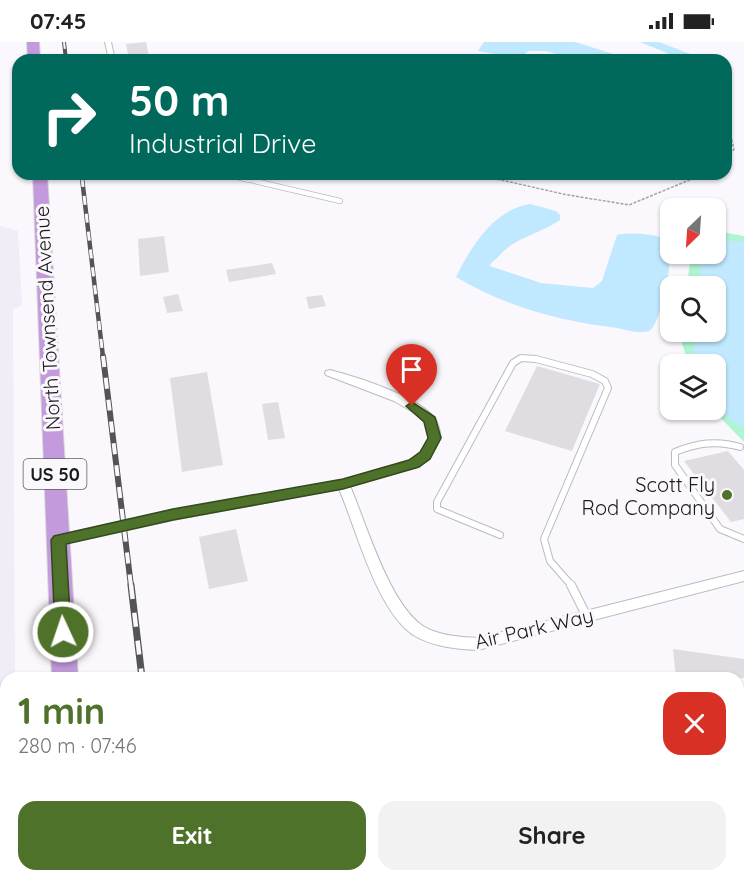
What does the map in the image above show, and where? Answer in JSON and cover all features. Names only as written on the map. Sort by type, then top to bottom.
[{"type":"highway","name":"North Townsend Avenue","points":[[40,180],[64,672]]},
{"type":"street","points":[[59,540],[173,515],[343,484],[414,464],[432,447],[435,438],[434,429],[423,412],[401,399],[330,373]]},
{"type":"street","name":"Air Park Way","points":[[343,484],[388,596],[399,616],[426,635],[458,644],[478,644],[744,576]]},
{"type":"lane","points":[[249,180],[340,201]]},
{"type":"lane","points":[[500,535],[437,509],[437,502],[513,363],[521,358],[536,359],[592,374],[605,381],[608,388],[544,539],[549,565],[573,587],[587,617]]},
{"type":"lane","points":[[740,447],[725,441],[687,447],[675,452],[675,465],[720,529],[744,539]]},
{"type":"path","points":[[501,180],[563,194],[629,205],[689,180]]},
{"type":"shaded area","points":[[0,226],[18,231],[22,305],[13,309],[15,672],[0,672]]},
{"type":"green space","points":[[726,233],[744,236],[744,442],[723,420],[726,420],[726,354],[686,354],[682,344],[682,342],[726,342],[726,276],[688,276],[690,264],[726,264]]},
{"type":"water","points":[[484,42],[575,42],[613,54],[556,54],[546,51],[529,51],[526,54],[496,54],[478,51]]},
{"type":"water","points":[[640,42],[659,42],[690,54],[669,54]]},
{"type":"water","points":[[530,204],[556,211],[560,215],[560,220],[512,244],[490,266],[541,283],[593,288],[602,281],[617,235],[645,234],[660,238],[660,264],[670,264],[668,276],[660,276],[660,310],[654,326],[649,331],[637,332],[554,317],[494,297],[456,277],[476,242],[494,222],[517,208]]},
{"type":"water","points":[[726,241],[744,242],[744,427],[726,416],[726,354],[693,354],[694,342],[726,342],[726,276],[700,276],[701,264],[726,264]]},
{"type":"building","points":[[146,42],[148,54],[128,54],[126,44]]},
{"type":"building","points":[[164,236],[169,272],[140,276],[138,239]]},
{"type":"building","points":[[272,263],[276,274],[229,282],[226,270]]},
{"type":"building","points":[[178,294],[183,311],[167,313],[163,297]]},
{"type":"building","points":[[322,295],[326,306],[309,309],[306,297]]},
{"type":"building","points":[[537,366],[600,384],[572,451],[505,431]]},
{"type":"building","points":[[207,372],[223,465],[182,472],[170,378]]},
{"type":"building","points":[[278,402],[285,438],[268,440],[262,404]]},
{"type":"building","name":"Scott Fly Rod Company","points":[[728,451],[744,470],[744,519],[731,522],[684,461]]},
{"type":"building","points":[[236,529],[248,581],[209,589],[199,537]]},
{"type":"building","points":[[673,649],[744,659],[744,672],[675,672]]},
{"type":"railway","points":[[64,42],[65,54]]},
{"type":"railway","points":[[82,180],[103,357]]},
{"type":"railway","points":[[103,356],[131,586]]},
{"type":"railway","points":[[131,585],[141,672]]},
{"type":"place","name":"Scott Fly Rod Company","points":[[727,495]]},
{"type":"route","points":[[63,632],[59,540],[173,515],[343,484],[414,464],[425,456],[435,438],[430,420],[423,412],[412,406]]}]
